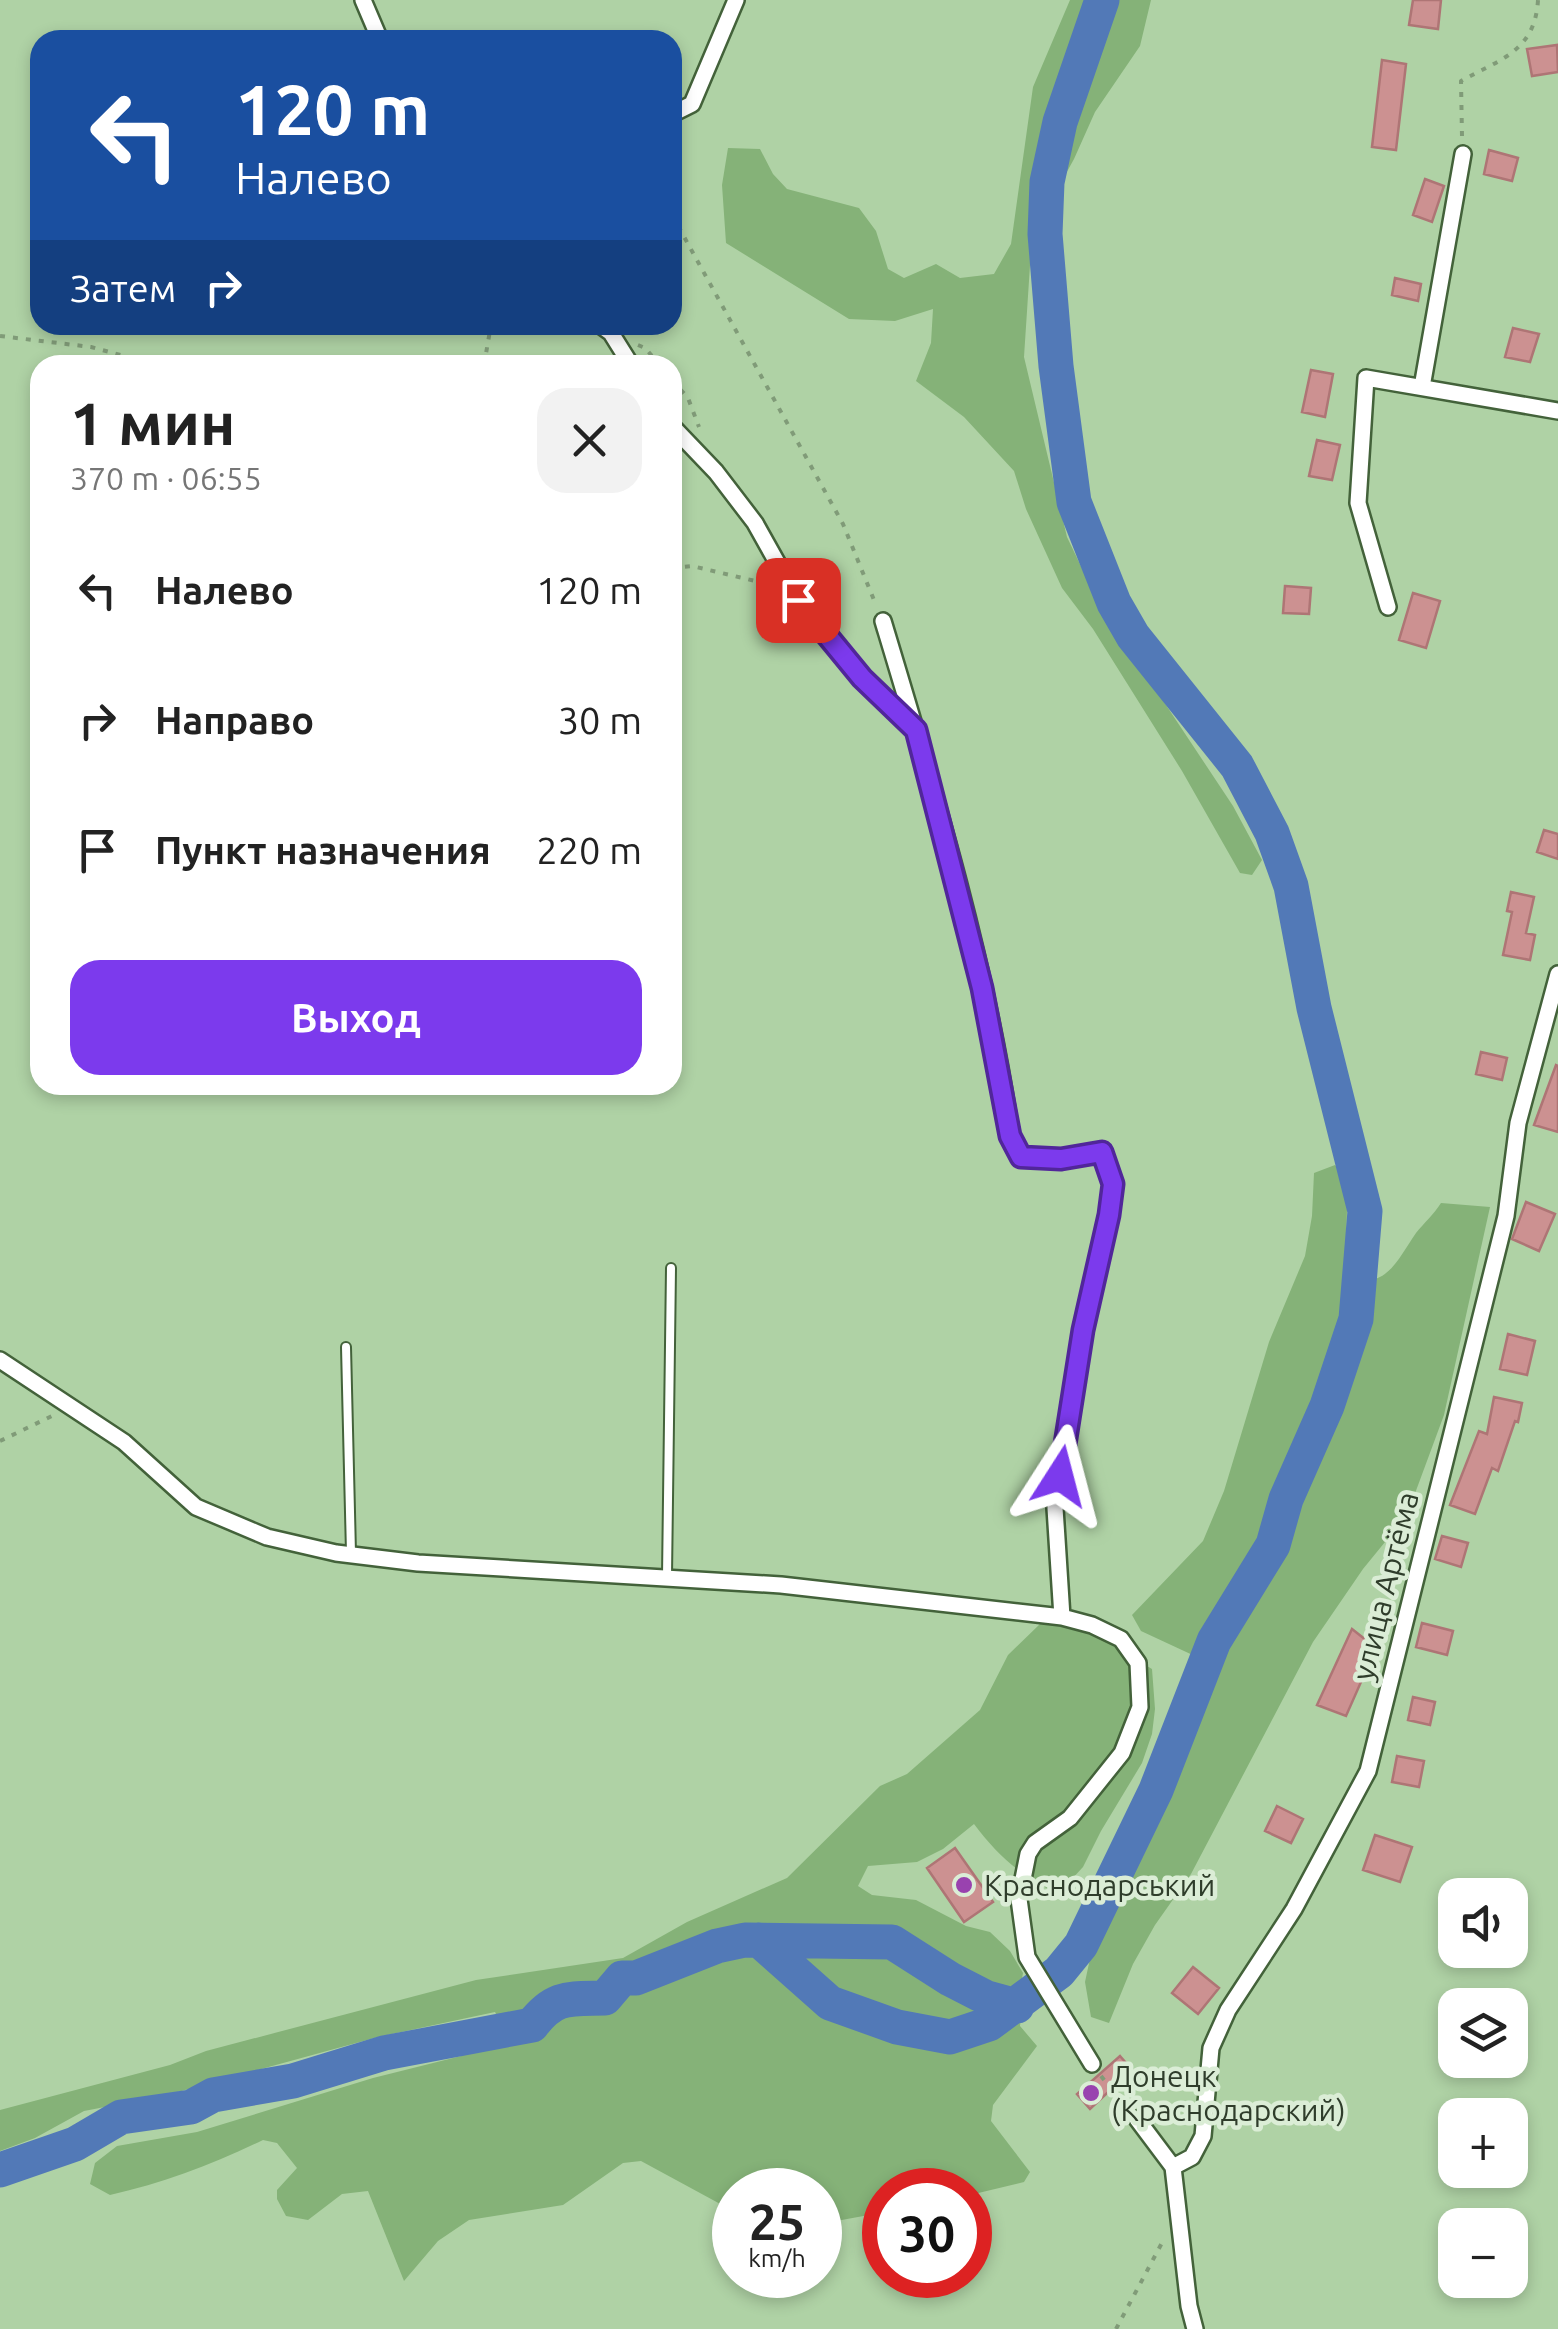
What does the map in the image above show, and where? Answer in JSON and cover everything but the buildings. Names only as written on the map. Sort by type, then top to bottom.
[{"type":"street","points":[[362,0],[376,30]]},
{"type":"street","points":[[682,109],[692,104],[736,0]]},
{"type":"street","points":[[1422,387],[1462,154]]},
{"type":"street","points":[[1388,607],[1358,503],[1366,378],[1558,411]]},
{"type":"street","points":[[682,436],[716,472],[754,523],[792,589],[862,678],[916,730]]},
{"type":"street","points":[[882,621],[916,730],[982,988],[1010,1136],[1021,1157],[1061,1159],[1102,1152],[1113,1184],[1083,1330],[1055,1508],[1062,1617]]},
{"type":"street","name":"улица Артёма","points":[[1173,2168],[1192,2157],[1203,2136],[1211,2048],[1228,2010],[1294,1909],[1368,1771],[1506,1216],[1518,1123],[1558,974]]},
{"type":"street","points":[[0,1360],[124,1442],[196,1507],[267,1537],[351,1555],[418,1562],[667,1576],[1062,1617],[1092,1624],[1122,1640],[1138,1664],[1140,1708],[1122,1753],[1070,1818],[1035,1843],[1028,1854],[1019,1899],[1027,1956],[1092,2064]]},
{"type":"street","points":[[1137,2119],[1173,2168],[1195,2329]]},
{"type":"lane","points":[[667,1576],[671,1268]]},
{"type":"lane","points":[[346,1348],[351,1555]]},
{"type":"path","points":[[1462,154],[1462,81],[1523,46],[1537,14],[1538,0]]},
{"type":"path","points":[[682,233],[843,524],[882,621]]},
{"type":"path","points":[[0,336],[91,347],[121,355]]},
{"type":"path","points":[[682,391],[702,435]]},
{"type":"path","points":[[682,567],[792,589]]},
{"type":"path","points":[[0,1441],[69,1408]]},
{"type":"path","points":[[1092,2064],[1137,2119]]},
{"type":"path","points":[[1116,2329],[1178,2213]]},
{"type":"green space","points":[[1070,0],[1151,0],[1140,46],[1095,112],[1032,235],[1024,357],[1067,537],[1099,604],[1233,806],[1262,860],[1252,875],[1240,873],[1182,771],[1093,629],[1062,588],[1026,509],[1014,471],[964,417],[916,381],[931,343],[933,309],[895,321],[849,319],[726,243],[722,185],[728,148],[760,149],[773,174],[787,189],[859,208],[876,231],[888,269],[904,278],[936,264],[960,278],[994,274],[1011,244],[1033,87]]},
{"type":"green space","points":[[1335,1165],[1348,1181],[1345,1270],[1358,1278],[1369,1280],[1388,1272],[1441,1203],[1490,1207],[1444,1415],[1407,1515],[1363,1569],[1313,1642],[1191,1874],[1133,1964],[1109,2023],[1091,2017],[1085,1982],[1094,1940],[1173,1790],[1180,1743],[1212,1664],[1141,1631],[1132,1615],[1203,1541],[1224,1491],[1269,1342],[1305,1256],[1314,1173]]},
{"type":"green space","points":[[1040,1624],[1076,1624],[1152,1669],[1155,1709],[1142,1763],[1083,1867],[1058,1894],[1011,1865],[974,1824],[943,1849],[917,1862],[868,1866],[858,1886],[872,1895],[916,1900],[966,1926],[990,1932],[1010,1951],[1023,1973],[1020,2026],[1037,2046],[993,2105],[991,2121],[1030,2172],[1024,2182],[992,2190],[992,2168],[862,2168],[862,2216],[842,2220],[842,2168],[712,2168],[712,2200],[641,2161],[623,2163],[563,2205],[469,2220],[438,2241],[404,2281],[368,2191],[342,2194],[308,2220],[286,2216],[277,2190],[297,2168],[277,2143],[263,2140],[188,2172],[110,2195],[90,2184],[95,2163],[117,2146],[197,2132],[373,2078],[461,2056],[504,2029],[495,2012],[378,2037],[167,2095],[84,2111],[35,2138],[0,2151],[0,2110],[476,1980],[623,1958],[687,1922],[787,1878],[880,1786],[907,1774],[980,1710],[1008,1655]],"holes":[[[768,1938],[788,1942],[892,1942],[950,1979],[1015,2007],[989,2024],[950,2037],[897,2027],[830,2003],[760,1941]]]},
{"type":"green space","points":[[839,1948],[896,1955],[969,1996],[985,2012],[966,2023],[931,2028],[843,1999],[799,1966],[788,1951]]},
{"type":"waterway","points":[[759,1940],[830,2003],[897,2027],[950,2037],[989,2024],[1059,1972],[1081,1945],[1156,1790],[1214,1641],[1273,1545],[1286,1499],[1327,1406],[1356,1319],[1365,1211],[1314,1008],[1291,886],[1272,833],[1237,766],[1133,636],[1114,603],[1074,502],[1056,366],[1045,234],[1047,182],[1060,122],[1102,0]]},
{"type":"waterway","points":[[0,2170],[75,2144],[121,2117],[191,2107],[213,2095],[293,2081],[384,2053],[532,2025],[556,2004],[572,1999],[605,1998],[622,1978],[636,1978],[717,1946],[745,1940],[892,1942],[987,1998],[1017,2006]]},
{"type":"place","name":"Краснодарський","points":[[964,1885]]},
{"type":"place","name":"Донецк (Краснодарский)","points":[[1091,2093]]},
{"type":"route","points":[[798,600],[862,678],[916,730],[982,988],[1010,1136],[1021,1157],[1061,1159],[1102,1152],[1113,1184],[1083,1330],[1060,1476]]}]
